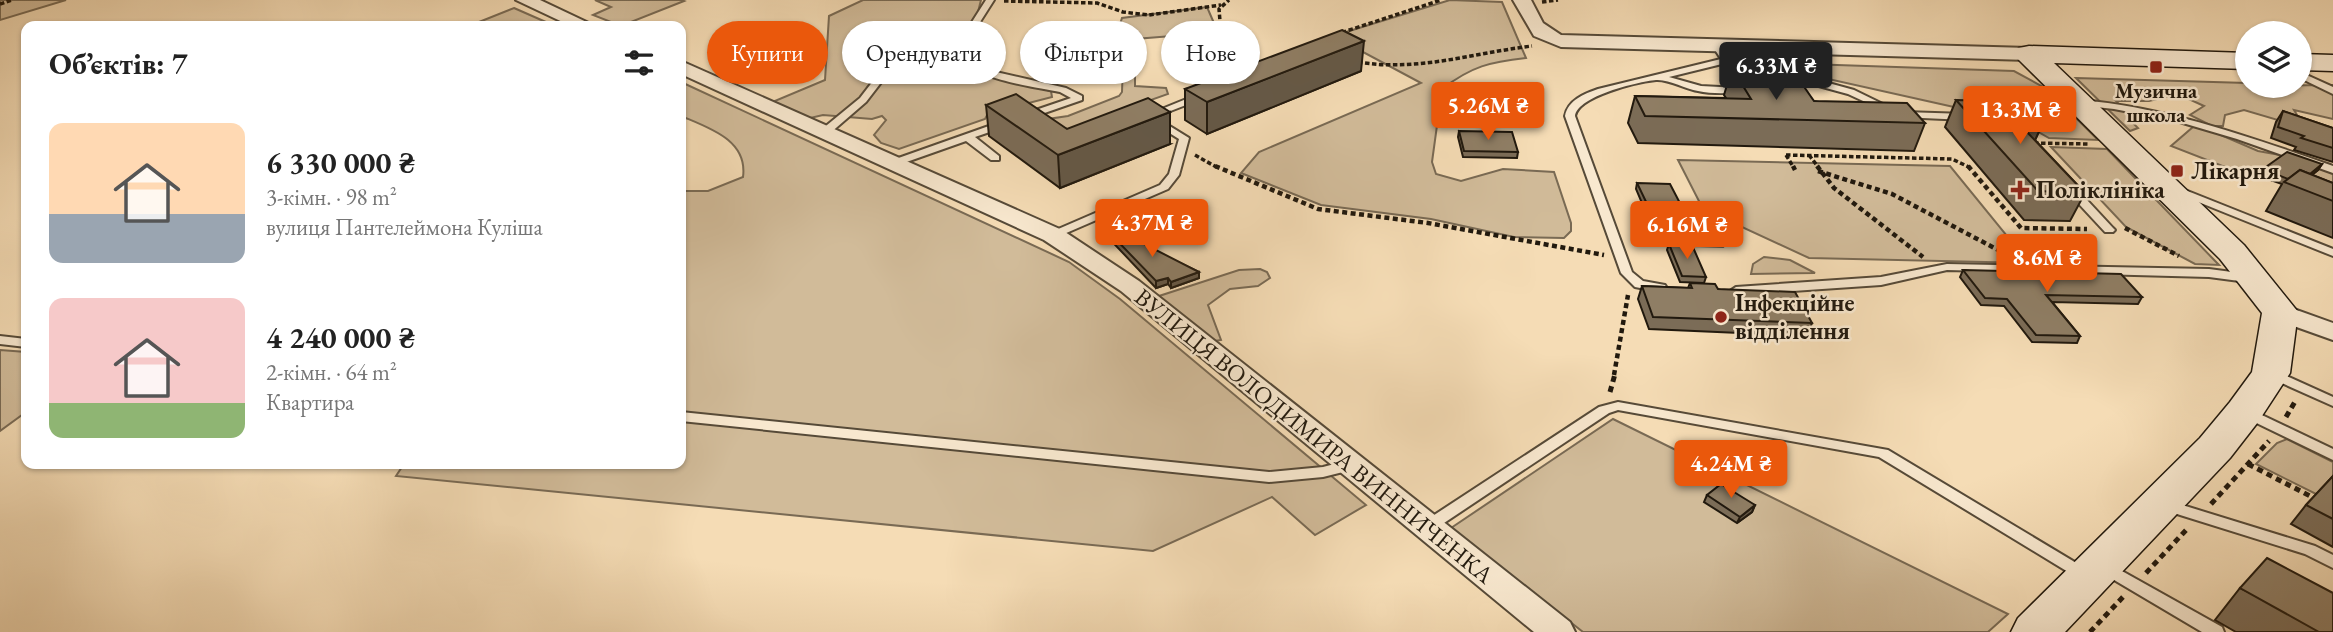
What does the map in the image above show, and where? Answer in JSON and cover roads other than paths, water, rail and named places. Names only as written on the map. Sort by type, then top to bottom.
[{"type":"street","points":[[525,0],[574,21]]},
{"type":"street","points":[[1521,0],[1534,27],[1554,40],[1721,53],[2029,54],[2235,61]]},
{"type":"street","points":[[2029,54],[2154,179],[2232,252],[2280,312],[2333,332]]},
{"type":"street","points":[[2312,62],[2333,63]]},
{"type":"street","name":"ВУЛИЦЯ ВОЛОДИМИРА ВИННИЧЕНКА","points":[[686,69],[1053,235],[1129,286],[1558,632]]},
{"type":"street","points":[[2035,632],[2162,504],[2245,412],[2284,384],[2280,312]]},
{"type":"lane","points":[[977,21],[979,13],[990,0]]},
{"type":"lane","points":[[1676,289],[1650,288],[1632,279],[1622,259],[1570,116],[1571,109],[1583,98],[1658,76],[1721,53],[1851,92],[1901,115]]},
{"type":"lane","points":[[1658,76],[1700,89],[1736,90]]},
{"type":"lane","points":[[894,163],[968,137],[1033,119],[1079,98],[1063,90],[1006,77]]},
{"type":"lane","points":[[1796,89],[1811,80]]},
{"type":"lane","points":[[2312,81],[2333,91]]},
{"type":"lane","points":[[825,132],[863,100],[876,84]]},
{"type":"lane","points":[[1136,121],[1210,93]]},
{"type":"lane","points":[[2078,103],[2120,106],[2182,119],[2333,170]]},
{"type":"lane","points":[[1874,114],[1979,119]]},
{"type":"lane","points":[[1053,235],[1164,187],[1174,175],[1184,138],[1149,116]]},
{"type":"lane","points":[[968,137],[995,158]]},
{"type":"lane","points":[[2154,179],[2333,253]]},
{"type":"lane","points":[[2065,182],[2105,225]]},
{"type":"lane","points":[[1728,291],[1869,282],[1937,268],[2198,272],[2254,279]]},
{"type":"lane","points":[[0,340],[21,342]]},
{"type":"lane","points":[[2284,384],[2333,402]]},
{"type":"lane","points":[[1427,527],[1604,410],[1618,406],[1636,408],[1883,453],[2095,572],[2216,632]]},
{"type":"lane","points":[[2245,412],[2333,455]]},
{"type":"lane","points":[[686,417],[1269,477],[1323,472],[1351,465]]},
{"type":"lane","points":[[2162,504],[2310,550],[2333,562]]},
{"type":"place","name":"Музична школа","points":[[2156,67]]},
{"type":"place","name":"Лікарня","points":[[2177,171]]},
{"type":"place","name":"Поліклініка","points":[[2020,190]]},
{"type":"place","name":"Інфекційне відділення","points":[[1721,317]]}]
